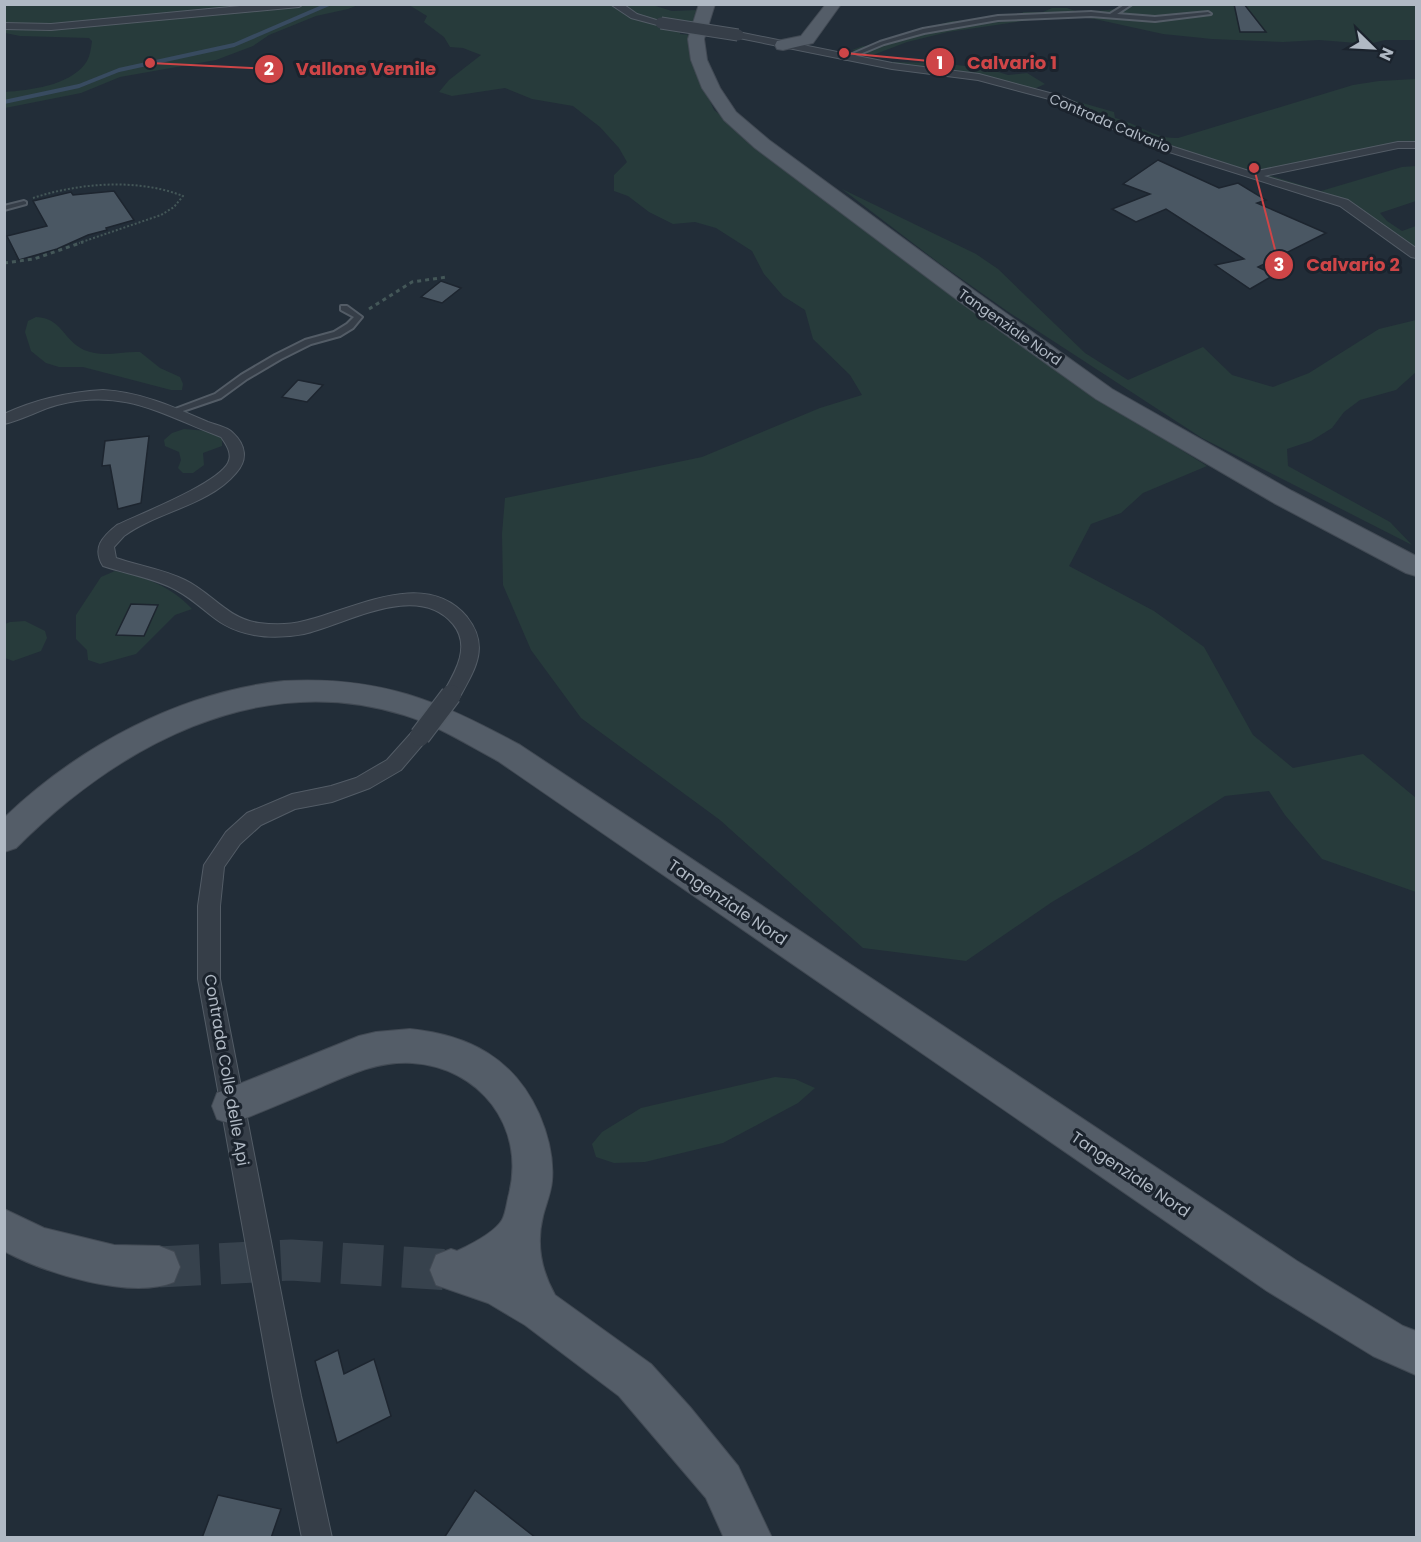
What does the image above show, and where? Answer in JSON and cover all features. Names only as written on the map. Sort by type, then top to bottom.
[{"type":"main road","name":"Tangenziale Nord","points":[[707,4],[696,39],[699,60],[711,88],[730,116],[762,144],[964,294],[1104,393],[1283,497],[1416,567]]},
{"type":"main road","points":[[783,45],[810,46],[834,4]]},
{"type":"main road","name":"Tangenziale Nord","points":[[4,839],[28,814],[78,776],[137,738],[233,701],[286,692],[340,693],[404,704],[448,720],[509,753],[1282,1276],[1388,1341],[1416,1353]]},
{"type":"main road","points":[[231,1106],[345,1058],[376,1049],[403,1046],[429,1048],[454,1054],[476,1065],[496,1080],[512,1099],[531,1147],[532,1174],[529,1203],[520,1232],[520,1259],[526,1286],[540,1310]]},
{"type":"main road","points":[[4,1229],[38,1247],[114,1266],[159,1267]]},
{"type":"main road","points":[[520,1232],[494,1254],[456,1271],[498,1286],[540,1310],[635,1380],[674,1422],[722,1482],[748,1538]]},
{"type":"street","points":[[4,26],[51,27],[299,4]]},
{"type":"street","points":[[615,4],[634,16],[783,45]]},
{"type":"street","name":"Contrada Calvario","points":[[810,46],[846,58],[979,78],[1057,98],[1151,143],[1344,203],[1416,254]]},
{"type":"street","points":[[1252,176],[1271,170],[1398,145],[1416,145]]},
{"type":"street","name":"Contrada Colle delle Api","points":[[4,420],[35,407],[89,396],[133,397],[226,434],[237,451],[236,463],[229,474],[214,484],[123,529],[105,545],[104,555],[109,562],[160,576],[188,589],[222,619],[239,626],[258,629],[303,628],[387,601],[425,601],[451,611],[468,628],[471,644],[468,662],[451,695],[420,736],[394,765],[363,783],[332,794],[291,802],[254,819],[233,838],[214,865],[209,906],[209,980],[289,1407],[317,1538]]},
{"type":"lane","points":[[1112,15],[1130,4]]},
{"type":"lane","points":[[846,58],[882,43],[965,22],[1058,14],[1155,19],[1208,14]]},
{"type":"lane","points":[[4,208],[24,203]]},
{"type":"lane","points":[[171,412],[218,396],[244,376],[278,357],[308,342],[337,334],[350,326],[358,317],[344,308]]},
{"type":"path","points":[[4,263],[19,263],[43,257],[118,228],[149,219],[172,208],[183,196],[171,189],[141,186],[75,188],[43,194],[24,203]]},
{"type":"path","points":[[358,317],[405,281],[447,277]]},
{"type":"green space","points":[[10,4],[358,5],[316,16],[269,35],[253,46],[216,60],[120,77],[81,93],[5,108],[5,92],[48,86],[78,71],[88,59],[92,41],[89,38],[20,36],[5,33],[4,7]]},
{"type":"green space","points":[[649,4],[672,11],[697,10],[694,23],[681,23],[680,34],[692,35],[702,83],[714,110],[782,165],[1095,396],[1207,466],[1143,493],[1121,513],[1091,524],[1069,566],[1154,611],[1204,647],[1253,735],[1293,768],[1363,754],[1416,798],[1416,892],[1322,859],[1285,815],[1269,791],[1225,796],[1139,851],[1052,902],[966,961],[863,948],[720,820],[581,718],[531,650],[503,585],[502,534],[505,498],[702,457],[820,408],[862,395],[850,375],[813,339],[805,310],[783,296],[764,274],[752,251],[716,228],[695,222],[673,224],[649,212],[628,196],[614,191],[614,175],[627,162],[619,148],[600,127],[573,106],[532,99],[505,88],[452,96],[439,92],[449,80],[481,55],[463,48],[450,47],[444,37],[424,22],[427,16],[409,5]]},
{"type":"green space","points":[[1121,4],[1416,5],[1416,40],[1385,40],[1369,44],[1319,40],[1283,42],[1212,39],[1163,34],[1081,16],[1043,18],[948,32],[907,42],[873,55],[852,50],[863,46],[877,47],[882,40],[952,21],[1020,18],[1023,12],[1043,12],[1052,8],[1067,8],[1078,12],[1107,10],[1115,9]]},
{"type":"green space","points":[[845,55],[891,62],[941,63],[989,69],[1008,75],[1027,73],[1045,84],[1034,89]]},
{"type":"green space","points":[[1416,79],[1416,144],[1268,175],[1321,191],[1402,167],[1416,166],[1416,201],[1380,213],[1402,231],[1416,226],[1416,249],[1364,212],[1184,152],[1136,133],[1072,100],[1114,112],[1115,118],[1161,136],[1178,138],[1353,85]]},
{"type":"green space","points":[[842,189],[976,254],[998,269],[1085,353],[1128,380],[1203,347],[1232,375],[1273,387],[1309,373],[1379,329],[1416,320],[1416,372],[1396,390],[1360,400],[1344,412],[1332,428],[1311,441],[1287,449],[1288,466],[1390,522],[1412,545],[1202,438],[1007,311],[939,263]]},
{"type":"green space","points":[[36,317],[45,318],[57,325],[84,350],[105,354],[140,352],[160,368],[180,377],[183,384],[182,390],[171,390],[83,367],[59,367],[46,363],[31,351],[25,332],[28,321]]},
{"type":"green space","points":[[184,429],[208,431],[222,437],[222,446],[203,453],[204,465],[193,473],[183,473],[178,468],[181,460],[179,452],[165,446],[164,440],[172,433]]},
{"type":"green space","points":[[115,571],[157,584],[176,594],[192,609],[175,615],[136,654],[100,664],[88,660],[87,650],[76,639],[76,615],[101,577]]},
{"type":"green space","points":[[25,621],[45,631],[47,638],[41,651],[13,661],[5,658],[5,624]]},
{"type":"green space","points":[[775,1077],[795,1079],[815,1088],[798,1103],[723,1143],[645,1162],[614,1163],[596,1157],[592,1144],[602,1132],[641,1108]]},
{"type":"building","points":[[1234,4],[1244,4],[1266,32],[1240,32]]},
{"type":"building","points":[[1158,160],[1219,188],[1238,183],[1266,200],[1257,203],[1326,233],[1258,267],[1274,275],[1250,289],[1215,265],[1244,259],[1166,209],[1136,222],[1112,209],[1150,194],[1123,184]]},
{"type":"building","points":[[114,191],[134,220],[106,228],[107,230],[88,235],[57,249],[19,260],[7,236],[47,226],[33,201],[71,192],[73,195]]},
{"type":"building","points":[[441,281],[461,288],[442,303],[421,297]]},
{"type":"building","points":[[298,380],[323,385],[307,402],[282,397]]},
{"type":"building","points":[[149,436],[141,503],[118,509],[110,465],[102,466],[105,441]]},
{"type":"building","points":[[131,604],[158,605],[144,636],[116,635]]},
{"type":"building","points":[[338,1350],[344,1374],[374,1359],[391,1416],[337,1443],[315,1361]]},
{"type":"building","points":[[475,1490],[536,1538],[444,1538]]},
{"type":"building","points":[[218,1495],[281,1509],[271,1538],[202,1538]]},
{"type":"waterway","points":[[4,102],[79,86],[119,70],[234,45],[329,4]]},
{"type":"tunnel","points":[[159,1267],[291,1260],[451,1270]]},
{"type":"place","name":"Calvario 1","points":[[844,53]]},
{"type":"place","name":"Vallone Vernile","points":[[150,63]]},
{"type":"place","name":"Calvario 2","points":[[1254,168]]}]
